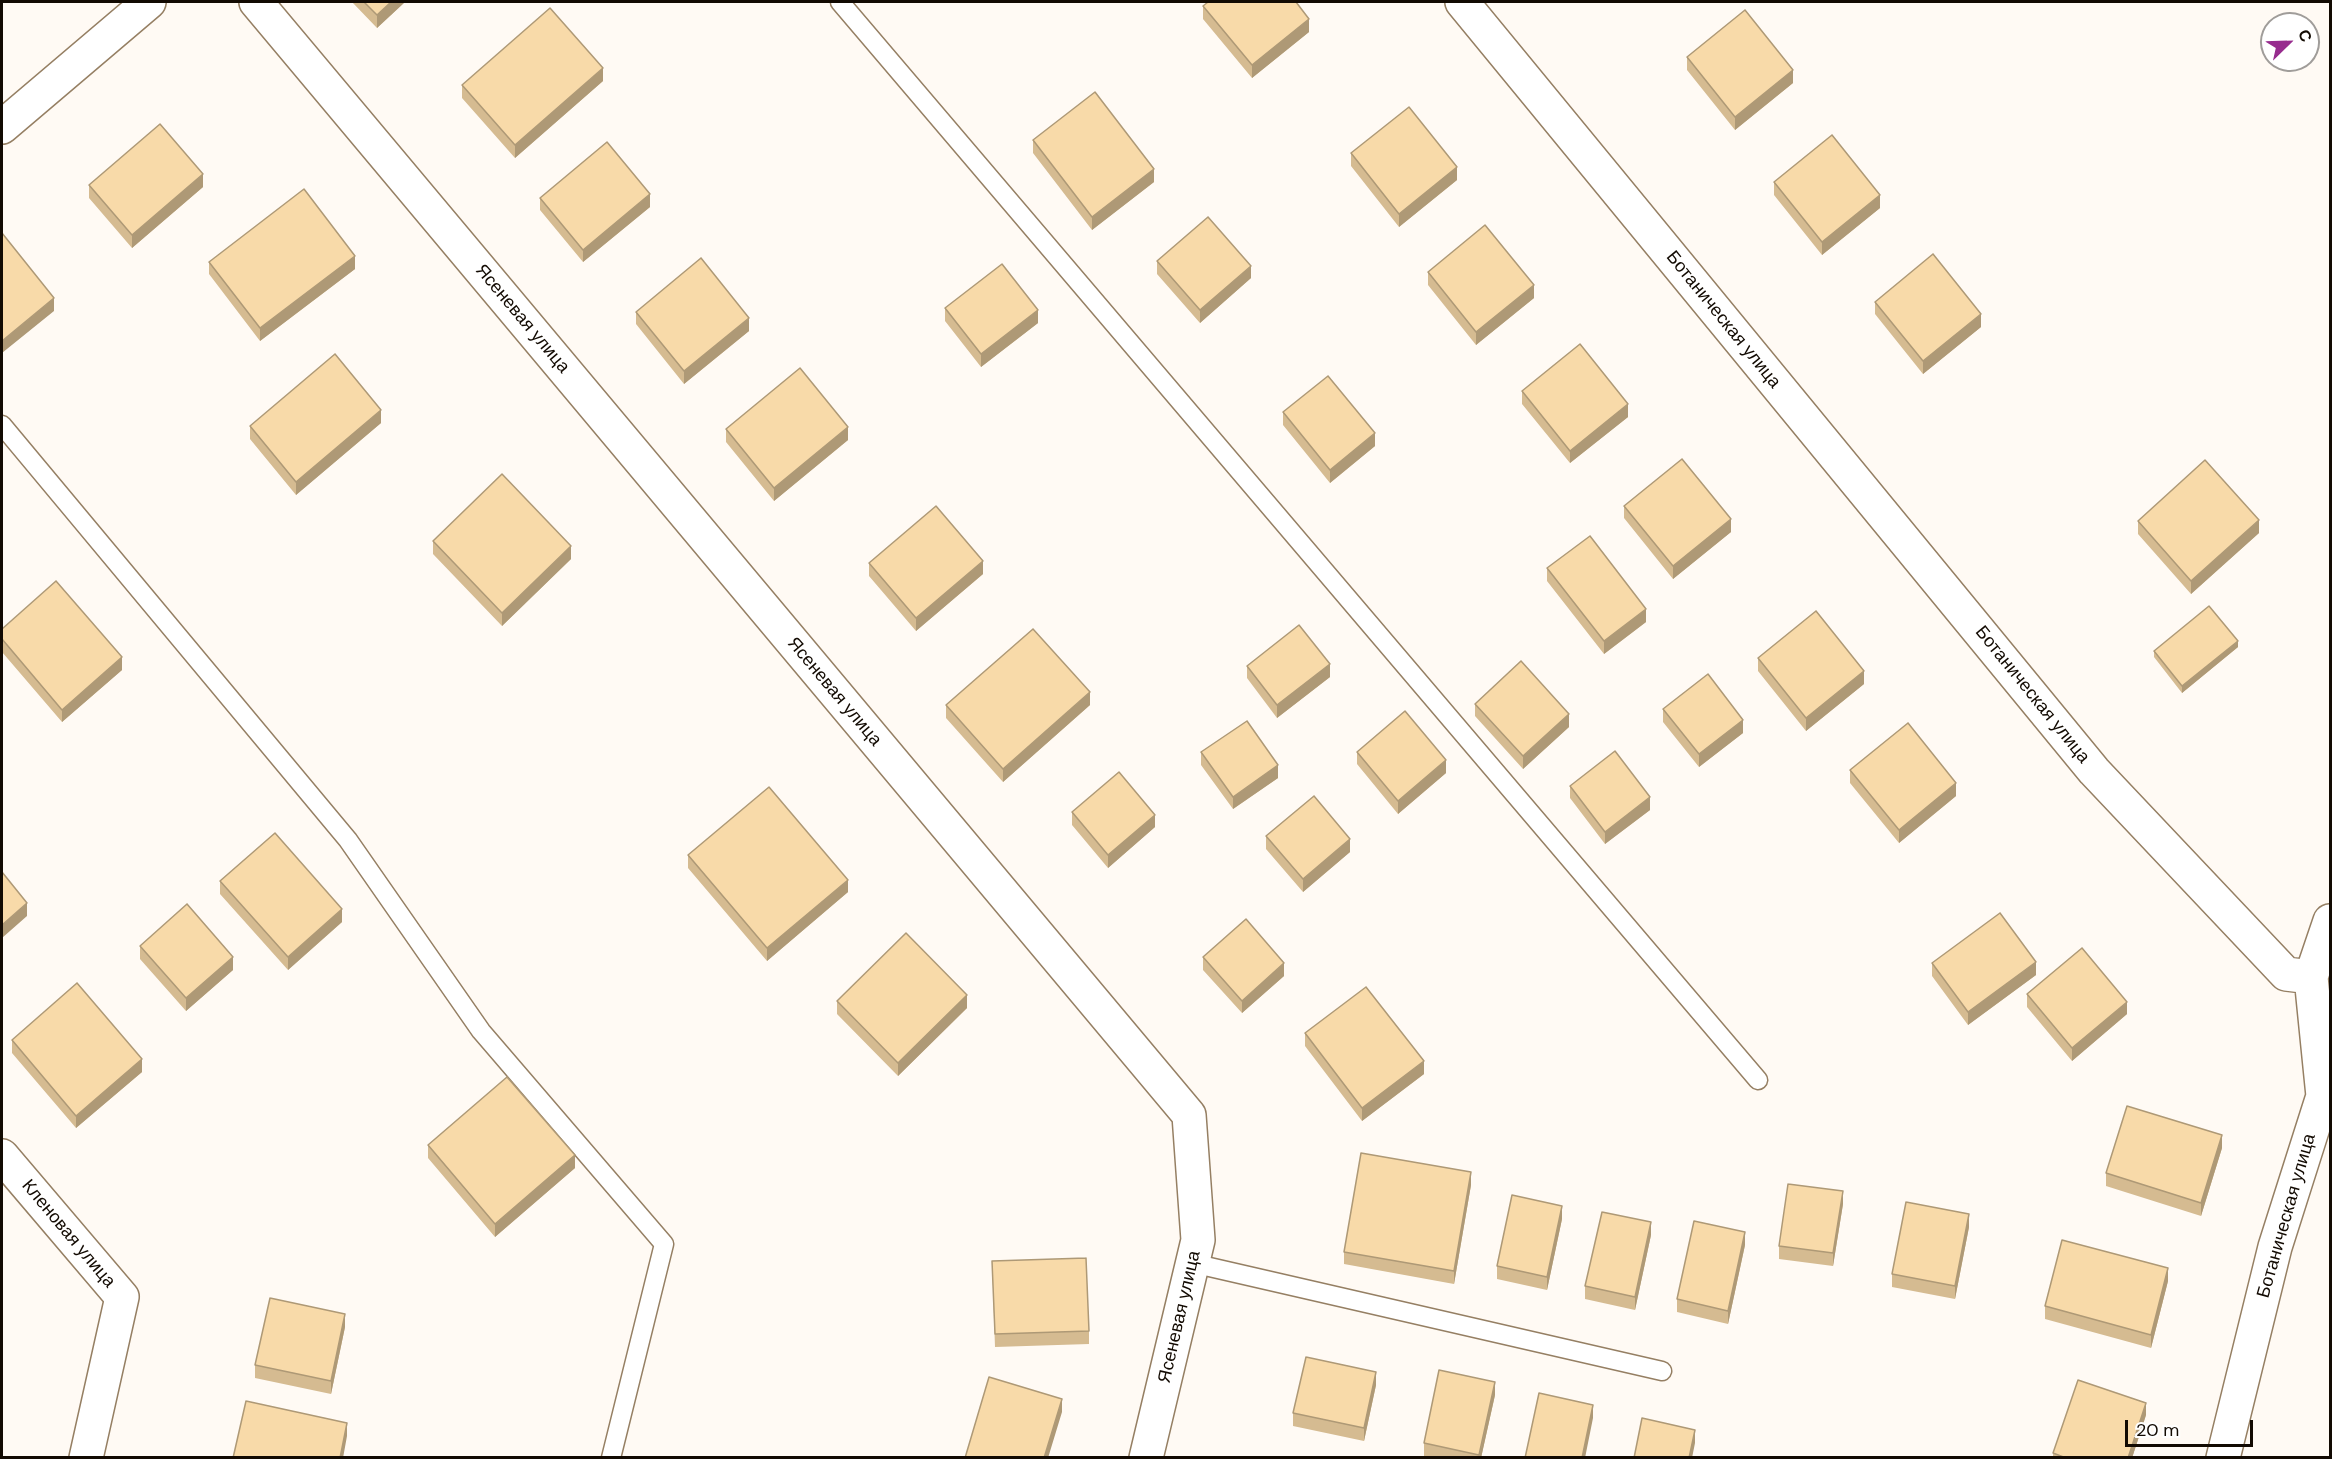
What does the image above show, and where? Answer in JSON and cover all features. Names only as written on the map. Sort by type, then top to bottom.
[{"type":"street","points":[[2,127],[149,2]]},
{"type":"street","name":"Ясеневая улица","points":[[256,2],[1189,1115],[1198,1240],[1146,1458]]},
{"type":"street","name":"Ботаническая улица","points":[[1462,2],[2094,771],[2286,974],[2311,977],[2323,1096],[2275,1247],[2223,1458]]},
{"type":"street","points":[[2311,977],[2331,921]]},
{"type":"street","name":"Кленовая улица","points":[[2,1155],[122,1297],[86,1458]]},
{"type":"lane","points":[[840,2],[1758,1080]]},
{"type":"lane","points":[[2,425],[348,840],[481,1031],[664,1244],[611,1458]]},
{"type":"lane","points":[[1192,1263],[1662,1371]]},
{"type":"building","points":[[364,2],[391,2],[377,15]]},
{"type":"building","points":[[1208,2],[1296,2],[1309,19],[1252,65],[1203,6]]},
{"type":"building","points":[[550,8],[603,68],[515,145],[462,85]]},
{"type":"building","points":[[1745,10],[1793,70],[1735,117],[1687,57]]},
{"type":"building","points":[[1095,92],[1154,169],[1092,217],[1033,140]]},
{"type":"building","points":[[1409,107],[1457,167],[1399,214],[1351,153]]},
{"type":"building","points":[[160,124],[203,174],[132,235],[89,185]]},
{"type":"building","points":[[1832,135],[1880,195],[1822,242],[1774,182]]},
{"type":"building","points":[[607,142],[650,194],[583,250],[540,198]]},
{"type":"building","points":[[304,189],[355,256],[260,328],[209,262]]},
{"type":"building","points":[[1208,217],[1251,266],[1200,310],[1157,261]]},
{"type":"building","points":[[1485,225],[1534,285],[1476,332],[1428,272]]},
{"type":"building","points":[[2,233],[54,298],[2,341]]},
{"type":"building","points":[[1933,254],[1981,314],[1923,361],[1875,302]]},
{"type":"building","points":[[701,258],[749,318],[684,371],[636,312]]},
{"type":"building","points":[[1002,264],[1038,310],[981,354],[945,308]]},
{"type":"building","points":[[1580,344],[1628,404],[1570,451],[1522,391]]},
{"type":"building","points":[[335,354],[381,410],[296,482],[250,426]]},
{"type":"building","points":[[800,368],[848,427],[774,488],[726,429]]},
{"type":"building","points":[[1328,376],[1375,433],[1330,470],[1283,412]]},
{"type":"building","points":[[1682,459],[1731,519],[1673,566],[1624,506]]},
{"type":"building","points":[[2205,460],[2259,520],[2191,581],[2138,521]]},
{"type":"building","points":[[502,474],[571,546],[502,613],[433,541]]},
{"type":"building","points":[[936,506],[983,561],[916,618],[869,563]]},
{"type":"building","points":[[1590,536],[1646,609],[1604,641],[1547,568]]},
{"type":"building","points":[[56,581],[122,657],[62,710],[2,639],[2,629]]},
{"type":"building","points":[[2209,606],[2238,641],[2182,686],[2154,651]]},
{"type":"building","points":[[1816,611],[1864,671],[1806,718],[1758,658]]},
{"type":"building","points":[[1299,625],[1330,664],[1277,705],[1247,666]]},
{"type":"building","points":[[1033,629],[1090,692],[1003,769],[946,705]]},
{"type":"building","points":[[1521,661],[1569,714],[1523,756],[1475,704]]},
{"type":"building","points":[[1708,674],[1743,720],[1699,754],[1663,709]]},
{"type":"building","points":[[1405,711],[1446,760],[1398,801],[1357,752]]},
{"type":"building","points":[[1247,721],[1278,765],[1233,797],[1201,752]]},
{"type":"building","points":[[1908,723],[1956,783],[1899,830],[1850,770]]},
{"type":"building","points":[[1615,751],[1650,797],[1605,832],[1570,786]]},
{"type":"building","points":[[1119,772],[1155,815],[1108,855],[1072,812]]},
{"type":"building","points":[[769,787],[848,880],[767,948],[688,855]]},
{"type":"building","points":[[1314,796],[1350,839],[1303,879],[1266,836]]},
{"type":"building","points":[[275,833],[342,909],[288,957],[220,881]]},
{"type":"building","points":[[2,872],[27,903],[2,925]]},
{"type":"building","points":[[187,904],[233,957],[186,998],[140,946]]},
{"type":"building","points":[[2000,913],[2036,962],[1968,1012],[1932,963]]},
{"type":"building","points":[[1246,919],[1284,963],[1242,1001],[1203,957]]},
{"type":"building","points":[[906,933],[967,995],[898,1063],[837,1001]]},
{"type":"building","points":[[2082,948],[2127,1002],[2072,1048],[2027,994]]},
{"type":"building","points":[[77,983],[142,1059],[76,1116],[12,1040]]},
{"type":"building","points":[[1366,987],[1424,1061],[1362,1108],[1305,1033]]},
{"type":"building","points":[[507,1077],[575,1155],[495,1224],[428,1145]]},
{"type":"building","points":[[2127,1106],[2222,1135],[2201,1203],[2106,1173]]},
{"type":"building","points":[[1361,1153],[1471,1172],[1454,1271],[1344,1252]]},
{"type":"building","points":[[1788,1184],[1843,1191],[1833,1253],[1779,1246]]},
{"type":"building","points":[[1512,1195],[1562,1206],[1547,1277],[1497,1266]]},
{"type":"building","points":[[1906,1202],[1969,1214],[1955,1286],[1892,1274]]},
{"type":"building","points":[[1602,1212],[1651,1222],[1635,1297],[1585,1286]]},
{"type":"building","points":[[1694,1221],[1745,1232],[1728,1311],[1677,1299]]},
{"type":"building","points":[[2062,1240],[2168,1268],[2151,1335],[2045,1306]]},
{"type":"building","points":[[1086,1258],[1089,1331],[995,1334],[992,1261]]},
{"type":"building","points":[[270,1298],[345,1314],[331,1381],[255,1365]]},
{"type":"building","points":[[1306,1357],[1376,1372],[1364,1428],[1293,1413]]},
{"type":"building","points":[[1439,1370],[1495,1382],[1479,1455],[1424,1443]]},
{"type":"building","points":[[989,1377],[1062,1399],[1044,1458],[965,1458]]},
{"type":"building","points":[[2078,1380],[2146,1403],[2128,1458],[2066,1458],[2053,1453]]},
{"type":"building","points":[[1539,1393],[1593,1405],[1582,1458],[1525,1458]]},
{"type":"building","points":[[246,1401],[347,1423],[340,1458],[233,1458]]},
{"type":"building","points":[[1642,1418],[1695,1430],[1689,1458],[1634,1458]]}]
